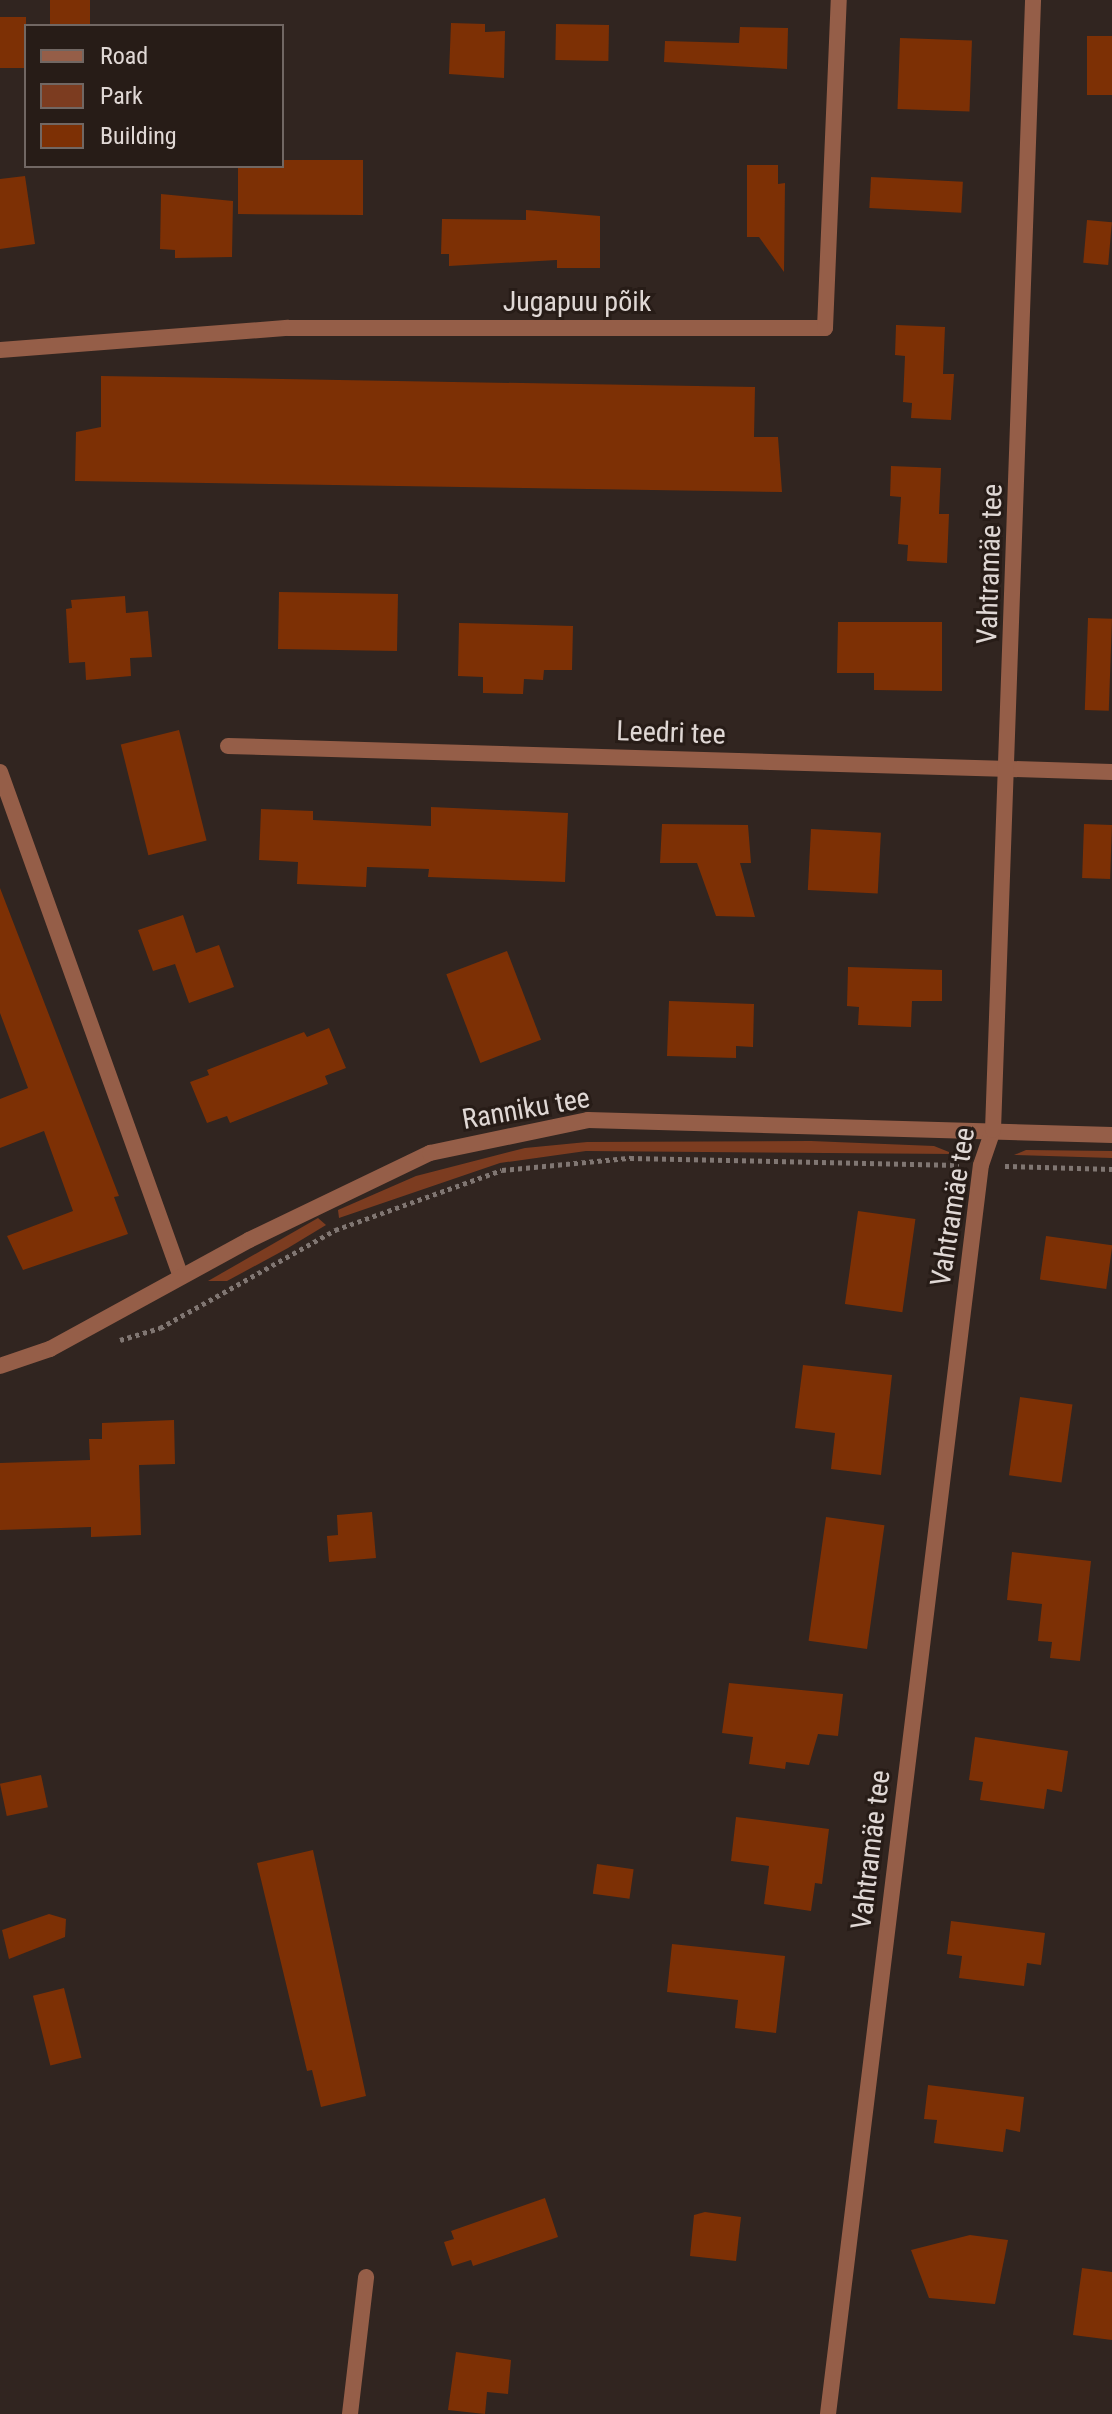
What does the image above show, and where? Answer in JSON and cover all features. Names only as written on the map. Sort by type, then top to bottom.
[{"type":"street","name":"Jugapuu põik","points":[[0,350],[288,328],[825,328],[839,0]]},
{"type":"street","name":"Vahtramäe tee","points":[[828,2414],[981,1165],[993,1130],[1009,769],[1033,0]]},
{"type":"street","name":"Leedri tee","points":[[228,746],[1112,772]]},
{"type":"street","points":[[0,772],[181,1277]]},
{"type":"street","name":"Ranniku tee","points":[[0,1366],[50,1349],[181,1277],[430,1153],[588,1120],[1112,1135]]},
{"type":"street","points":[[350,2414],[366,2277]]},
{"type":"path","points":[[114,1342],[160,1328],[335,1230],[502,1170],[630,1158],[1112,1169]]},
{"type":"green space","points":[[811,1141],[934,1146],[954,1154],[586,1151],[500,1163],[339,1218],[338,1210],[416,1176],[525,1148],[587,1142]]},
{"type":"green space","points":[[1026,1150],[1112,1151],[1112,1158],[1014,1155]]},
{"type":"green space","points":[[318,1218],[326,1225],[288,1248],[227,1281],[208,1281]]},
{"type":"building","points":[[50,0],[90,0],[90,24],[50,24]]},
{"type":"building","points":[[0,17],[26,17],[24,68],[0,68]]},
{"type":"building","points":[[451,23],[485,24],[485,32],[505,31],[504,78],[449,74]]},
{"type":"building","points":[[556,24],[609,25],[608,61],[555,60]]},
{"type":"building","points":[[740,27],[788,28],[787,69],[664,62],[665,41],[739,43]]},
{"type":"building","points":[[1087,36],[1112,36],[1112,95],[1087,95]]},
{"type":"building","points":[[900,38],[972,41],[969,111],[898,109]]},
{"type":"building","points":[[284,160],[363,160],[363,215],[238,214],[238,168],[284,168]]},
{"type":"building","points":[[747,165],[778,165],[778,184],[785,183],[784,272],[759,237],[747,237]]},
{"type":"building","points":[[25,176],[35,244],[0,249],[0,179]]},
{"type":"building","points":[[871,177],[963,182],[961,213],[869,208]]},
{"type":"building","points":[[161,194],[233,201],[232,257],[175,258],[175,250],[160,249]]},
{"type":"building","points":[[526,210],[600,216],[600,268],[557,268],[557,260],[449,266],[449,254],[441,254],[442,219],[526,220]]},
{"type":"building","points":[[1087,220],[1112,222],[1108,265],[1083,263]]},
{"type":"building","points":[[896,325],[945,327],[943,374],[954,374],[951,420],[911,418],[912,403],[903,402],[905,356],[895,355]]},
{"type":"building","points":[[101,376],[755,387],[754,437],[778,437],[782,492],[75,481],[76,432],[101,427]]},
{"type":"building","points":[[891,466],[941,468],[939,514],[949,514],[947,563],[907,561],[908,545],[898,544],[901,497],[890,496]]},
{"type":"building","points":[[279,592],[398,594],[397,651],[278,649]]},
{"type":"building","points":[[125,596],[126,613],[148,611],[152,657],[130,658],[131,676],[86,680],[85,662],[69,663],[66,609],[72,608],[71,600]]},
{"type":"building","points":[[1088,618],[1112,619],[1109,711],[1085,710]]},
{"type":"building","points":[[838,622],[942,622],[942,691],[874,690],[874,673],[837,673]]},
{"type":"building","points":[[459,623],[573,626],[572,670],[544,670],[543,680],[524,679],[523,694],[483,693],[483,677],[458,676]]},
{"type":"building","points":[[179,730],[207,841],[148,855],[121,745]]},
{"type":"building","points":[[431,807],[568,813],[565,882],[428,877],[429,869],[367,867],[366,887],[297,884],[298,862],[259,860],[261,809],[313,811],[313,820],[431,826]]},
{"type":"building","points":[[662,824],[748,825],[751,863],[740,863],[755,917],[716,916],[697,863],[660,863]]},
{"type":"building","points":[[1084,824],[1112,825],[1110,879],[1082,878]]},
{"type":"building","points":[[811,829],[881,833],[878,894],[808,890]]},
{"type":"building","points":[[0,888],[119,1196],[114,1197],[128,1234],[23,1270],[7,1236],[73,1211],[44,1131],[0,1148],[0,1099],[28,1088],[0,1013]]},
{"type":"building","points":[[183,915],[196,953],[219,945],[234,987],[189,1003],[175,964],[153,971],[138,930]]},
{"type":"building","points":[[507,951],[541,1040],[480,1063],[446,974]]},
{"type":"building","points":[[848,967],[942,970],[942,1001],[912,1001],[911,1027],[858,1025],[859,1007],[847,1006]]},
{"type":"building","points":[[669,1001],[754,1004],[753,1047],[736,1046],[736,1058],[667,1056]]},
{"type":"building","points":[[329,1028],[346,1068],[325,1076],[328,1084],[230,1123],[227,1116],[207,1123],[190,1082],[209,1075],[207,1070],[304,1032],[307,1037]]},
{"type":"building","points":[[858,1211],[915,1219],[902,1312],[845,1304]]},
{"type":"building","points":[[1046,1236],[1112,1245],[1106,1289],[1040,1280]]},
{"type":"building","points":[[803,1365],[892,1375],[881,1475],[831,1469],[835,1433],[795,1428]]},
{"type":"building","points":[[1020,1397],[1072,1404],[1061,1483],[1009,1475]]},
{"type":"building","points":[[174,1420],[175,1464],[139,1465],[141,1535],[91,1537],[91,1527],[0,1530],[0,1463],[90,1460],[89,1439],[102,1439],[102,1423]]},
{"type":"building","points":[[372,1512],[376,1558],[329,1562],[327,1536],[338,1535],[337,1515]]},
{"type":"building","points":[[826,1517],[884,1525],[867,1649],[809,1641]]},
{"type":"building","points":[[1012,1552],[1091,1561],[1080,1661],[1050,1658],[1052,1642],[1038,1641],[1042,1604],[1007,1600]]},
{"type":"building","points":[[729,1683],[843,1694],[838,1736],[818,1734],[809,1765],[786,1762],[785,1769],[749,1764],[753,1737],[722,1733]]},
{"type":"building","points":[[975,1737],[1068,1751],[1062,1792],[1047,1789],[1044,1809],[980,1800],[983,1782],[969,1780]]},
{"type":"building","points":[[41,1775],[48,1807],[7,1816],[0,1784]]},
{"type":"building","points":[[736,1817],[829,1829],[822,1884],[815,1883],[811,1911],[764,1904],[769,1866],[731,1861]]},
{"type":"building","points":[[313,1850],[366,2096],[321,2107],[312,2070],[307,2071],[257,1863]]},
{"type":"building","points":[[597,1864],[634,1869],[629,1899],[593,1894]]},
{"type":"building","points":[[49,1914],[66,1919],[65,1937],[9,1959],[2,1930]]},
{"type":"building","points":[[951,1921],[1045,1933],[1041,1965],[1027,1963],[1024,1986],[959,1978],[962,1956],[947,1954]]},
{"type":"building","points":[[672,1944],[785,1956],[776,2033],[735,2028],[738,2000],[667,1992]]},
{"type":"building","points":[[64,1988],[81,2058],[50,2066],[33,1996]]},
{"type":"building","points":[[928,2085],[1024,2097],[1020,2132],[1006,2129],[1003,2152],[934,2143],[937,2120],[924,2119]]},
{"type":"building","points":[[545,2198],[558,2237],[473,2266],[471,2260],[452,2266],[444,2242],[454,2239],[451,2231]]},
{"type":"building","points":[[705,2212],[741,2217],[736,2261],[690,2256],[694,2215]]},
{"type":"building","points":[[970,2235],[1008,2240],[995,2304],[929,2298],[911,2250]]},
{"type":"building","points":[[1082,2268],[1112,2272],[1112,2340],[1073,2335]]},
{"type":"building","points":[[456,2352],[511,2360],[508,2394],[487,2392],[485,2414],[448,2410]]}]
